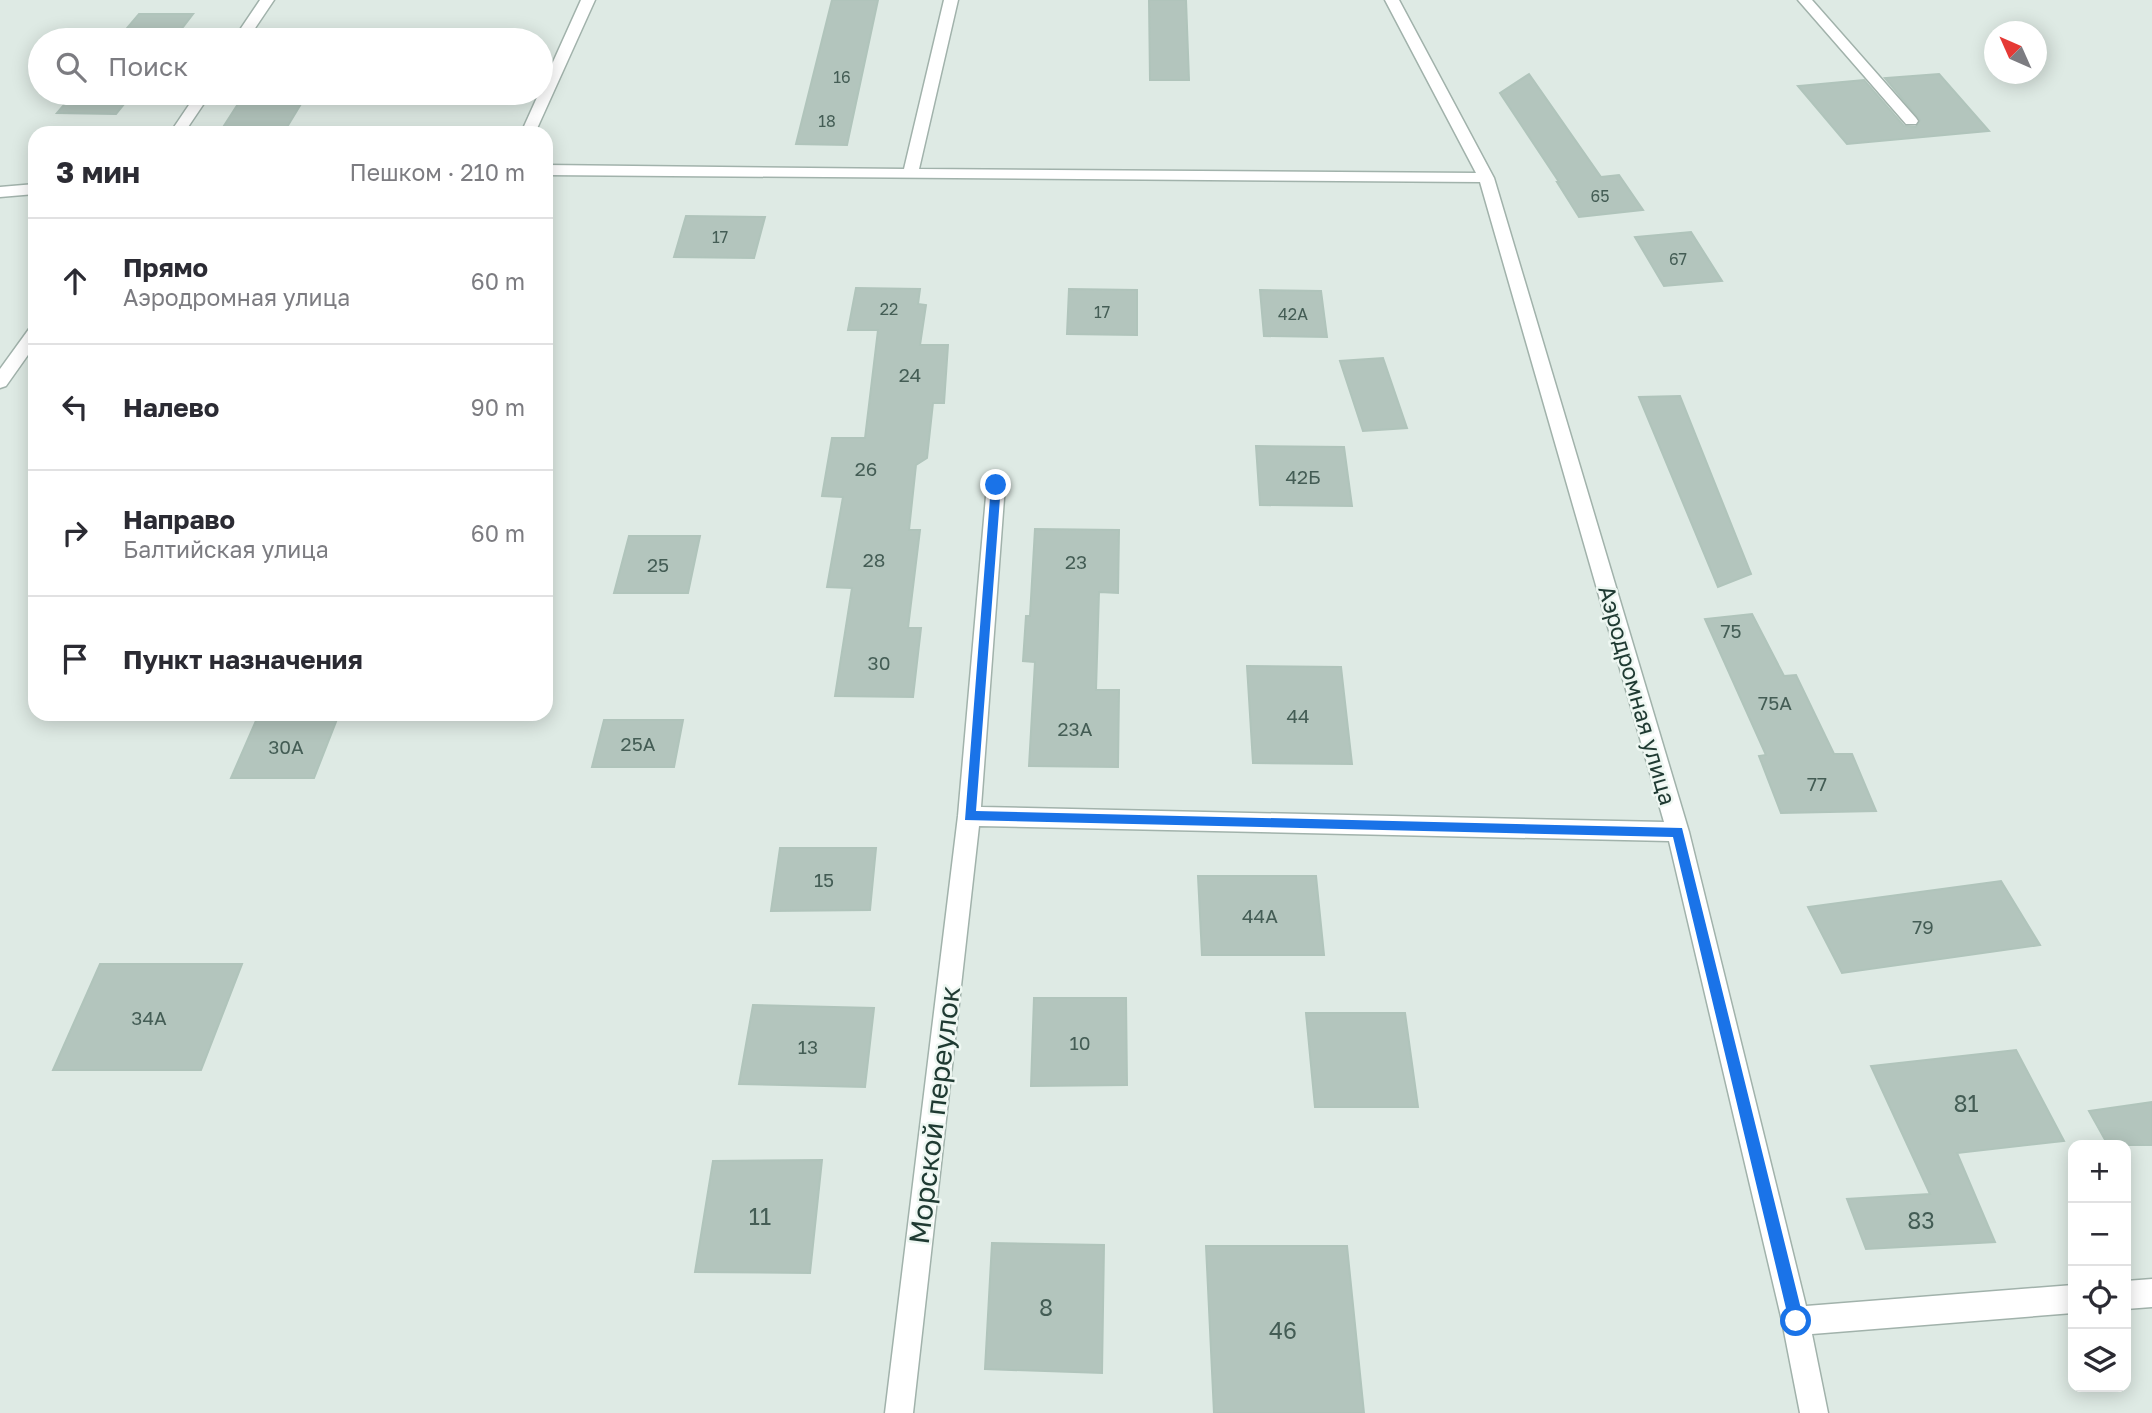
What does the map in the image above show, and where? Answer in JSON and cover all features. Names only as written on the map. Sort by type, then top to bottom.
[{"type":"street","points":[[248,28],[267,0]]},
{"type":"street","points":[[553,78],[588,0]]},
{"type":"street","points":[[911,171],[951,0]]},
{"type":"street","name":"Аэродромная улица","points":[[1392,0],[1486,178],[1678,832],[1796,1321],[1814,1413]]},
{"type":"street","points":[[1805,0],[1911,121]]},
{"type":"street","points":[[182,126],[196,105]]},
{"type":"street","points":[[531,126],[541,105]]},
{"type":"street","points":[[553,170],[1486,178]]},
{"type":"street","points":[[0,192],[28,190]]},
{"type":"street","points":[[0,382],[28,343]]},
{"type":"street","name":"Морской переулок","points":[[899,1413],[970,816],[996,485]]},
{"type":"street","points":[[970,816],[1678,832]]},
{"type":"street","points":[[2131,1295],[2152,1293]]},
{"type":"street","points":[[1796,1321],[2068,1299]]},
{"type":"building","points":[[832,0],[878,0],[847,145],[796,144]]},
{"type":"building","points":[[1149,0],[1186,0],[1189,80],[1150,80]]},
{"type":"building","points":[[139,14],[193,14],[182,28],[127,28]]},
{"type":"building","points":[[1529,74],[1601,177],[1619,175],[1643,210],[1579,217],[1500,93]]},
{"type":"building","points":[[1939,74],[1989,131],[1847,144],[1798,86],[1864,80],[1904,126],[1916,127],[1920,120],[1885,78]]},
{"type":"building","points":[[64,105],[123,105],[116,114],[57,113]]},
{"type":"building","points":[[237,105],[300,105],[288,126],[224,126]]},
{"type":"building","points":[[686,216],[765,217],[754,258],[674,257]]},
{"type":"building","points":[[1691,232],[1722,281],[1664,286],[1635,237]]},
{"type":"building","points":[[856,288],[920,289],[918,304],[926,305],[920,345],[948,345],[944,403],[933,403],[927,458],[916,465],[909,530],[920,530],[908,628],[921,628],[913,697],[835,696],[852,588],[827,587],[843,497],[822,496],[832,438],[865,438],[878,330],[848,330]]},
{"type":"building","points":[[1069,289],[1137,290],[1137,335],[1067,334]]},
{"type":"building","points":[[1260,290],[1321,291],[1327,337],[1264,336]]},
{"type":"building","points":[[1383,358],[1407,428],[1363,431],[1340,361]]},
{"type":"building","points":[[1680,396],[1751,574],[1718,587],[1639,397]]},
{"type":"building","points":[[1256,446],[1344,447],[1352,506],[1260,505]]},
{"type":"building","points":[[1035,529],[1119,530],[1118,593],[1099,592],[1096,690],[1119,690],[1118,767],[1029,766],[1035,662],[1023,661],[1026,616],[1030,616]]},
{"type":"building","points":[[629,536],[700,536],[688,593],[614,593]]},
{"type":"building","points":[[1752,614],[1784,676],[1796,675],[1834,754],[1852,754],[1876,811],[1781,813],[1759,756],[1766,755],[1705,619]]},
{"type":"building","points":[[1247,666],[1341,667],[1352,764],[1253,763]]},
{"type":"building","points":[[604,720],[683,720],[674,767],[592,767]]},
{"type":"building","points":[[256,721],[336,721],[314,778],[231,778]]},
{"type":"building","points":[[780,848],[876,848],[870,910],[771,911]]},
{"type":"building","points":[[1198,876],[1316,876],[1324,955],[1202,955]]},
{"type":"building","points":[[2001,881],[2040,945],[1842,973],[1808,907]]},
{"type":"building","points":[[100,964],[242,964],[201,1070],[53,1070]]},
{"type":"building","points":[[1034,998],[1126,998],[1127,1085],[1031,1086]]},
{"type":"building","points":[[753,1005],[874,1008],[865,1087],[739,1084]]},
{"type":"building","points":[[1306,1013],[1405,1013],[1418,1107],[1315,1107]]},
{"type":"building","points":[[2016,1050],[2064,1141],[1957,1153],[1995,1242],[1866,1249],[1847,1199],[1930,1194],[1871,1066]]},
{"type":"building","points":[[2152,1102],[2152,1145],[2131,1145],[2131,1140],[2105,1140],[2089,1111]]},
{"type":"building","points":[[822,1160],[810,1273],[695,1272],[713,1161]]},
{"type":"building","points":[[992,1243],[1104,1245],[1102,1373],[985,1369]]},
{"type":"building","points":[[1206,1246],[1347,1246],[1364,1413],[1214,1413]]},
{"type":"route","points":[[996,485],[970,816],[1678,832],[1796,1321]]}]
